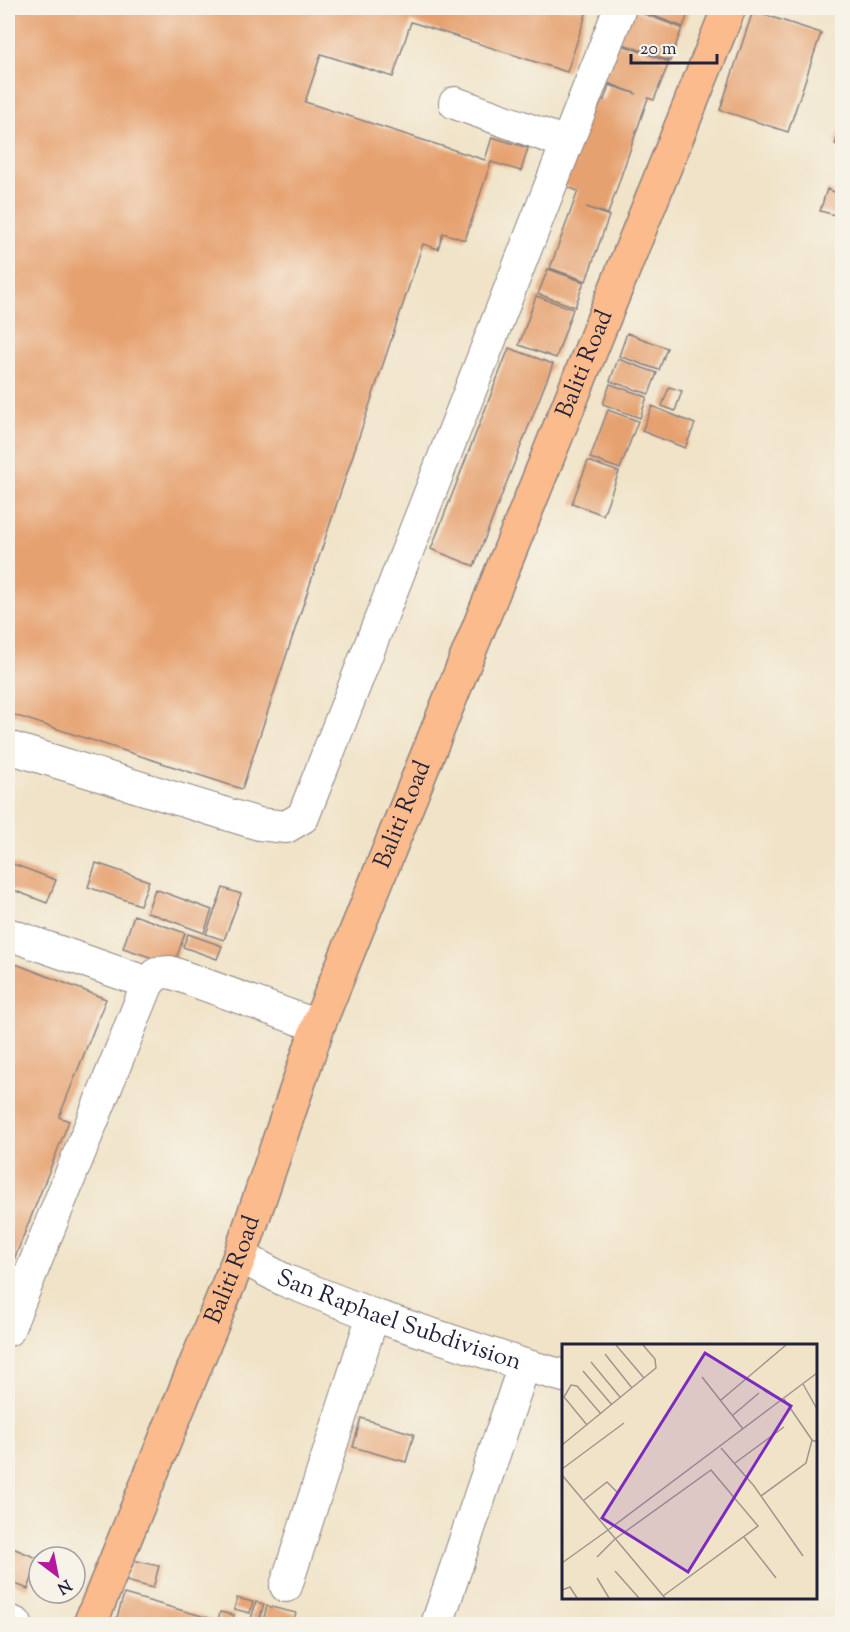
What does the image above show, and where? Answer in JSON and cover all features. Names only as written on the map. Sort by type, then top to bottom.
[{"type":"main road","name":"Baliti Road","points":[[90,1624],[240,1256],[318,1026],[729,8]]},
{"type":"street","points":[[8,747],[258,824],[286,827],[303,817],[620,8]]},
{"type":"street","points":[[454,103],[566,142]]},
{"type":"street","points":[[8,934],[148,983]]},
{"type":"street","points":[[8,1330],[148,983],[158,973],[170,972],[318,1026]]},
{"type":"street","name":"San Raphael Subdivision","points":[[240,1256],[284,1280],[373,1315],[562,1375]]},
{"type":"street","points":[[286,1586],[373,1315]]},
{"type":"street","points":[[437,1624],[524,1365]]},
{"type":"street","points":[[8,1621],[16,1624]]},
{"type":"building","points":[[8,8],[588,8],[567,72],[411,22],[393,77],[321,54],[305,102],[485,160],[492,137],[528,148],[521,171],[491,162],[465,240],[443,233],[438,249],[423,244],[242,789],[8,713]]},
{"type":"building","points":[[633,8],[690,8],[683,27]]},
{"type":"building","points":[[631,9],[682,28],[670,61],[618,42]]},
{"type":"building","points":[[753,11],[821,33],[788,132],[720,110]]},
{"type":"building","points":[[617,43],[669,62],[654,100],[648,98],[608,214],[586,207],[609,216],[586,281],[550,268],[578,191],[560,184],[590,96],[604,100],[609,85],[637,94],[603,81]]},
{"type":"building","points":[[842,123],[842,147],[835,144]]},
{"type":"building","points":[[827,189],[842,195],[835,215],[820,211]]},
{"type":"building","points":[[548,269],[584,282],[575,307],[538,294]]},
{"type":"building","points":[[536,296],[573,309],[556,358],[519,345]]},
{"type":"building","points":[[627,333],[667,348],[659,370],[619,356]]},
{"type":"building","points":[[509,348],[553,364],[474,566],[431,549]]},
{"type":"building","points":[[618,359],[657,373],[649,394],[610,381]]},
{"type":"building","points":[[610,384],[647,397],[640,418],[603,404]]},
{"type":"building","points":[[669,387],[682,391],[675,411],[662,406]]},
{"type":"building","points":[[652,406],[695,424],[685,448],[642,431]]},
{"type":"building","points":[[608,410],[638,421],[620,469],[590,458]]},
{"type":"building","points":[[588,461],[619,472],[603,515],[572,503]]},
{"type":"building","points":[[8,862],[56,880],[47,903],[8,888]]},
{"type":"building","points":[[96,863],[149,881],[140,905],[88,887]]},
{"type":"building","points":[[223,888],[241,894],[224,940],[206,934]]},
{"type":"building","points":[[155,889],[212,910],[204,933],[147,912]]},
{"type":"building","points":[[134,915],[185,933],[174,965],[123,948]]},
{"type":"building","points":[[188,934],[222,946],[217,959],[183,947]]},
{"type":"building","points":[[8,961],[106,999],[59,1117],[69,1121],[8,1275]]},
{"type":"building","points":[[361,1418],[414,1434],[406,1462],[353,1447]]},
{"type":"building","points":[[8,1546],[27,1554],[27,1589],[8,1581]]},
{"type":"building","points":[[132,1560],[159,1566],[153,1588],[126,1581]]},
{"type":"building","points":[[124,1594],[216,1620],[214,1624],[115,1624]]},
{"type":"building","points":[[237,1598],[253,1602],[250,1613],[234,1609]]},
{"type":"building","points":[[256,1602],[264,1604],[259,1621],[251,1619]]},
{"type":"building","points":[[267,1606],[296,1613],[293,1624],[262,1624]]},
{"type":"building","points":[[220,1612],[234,1615],[232,1624],[217,1624]]}]
